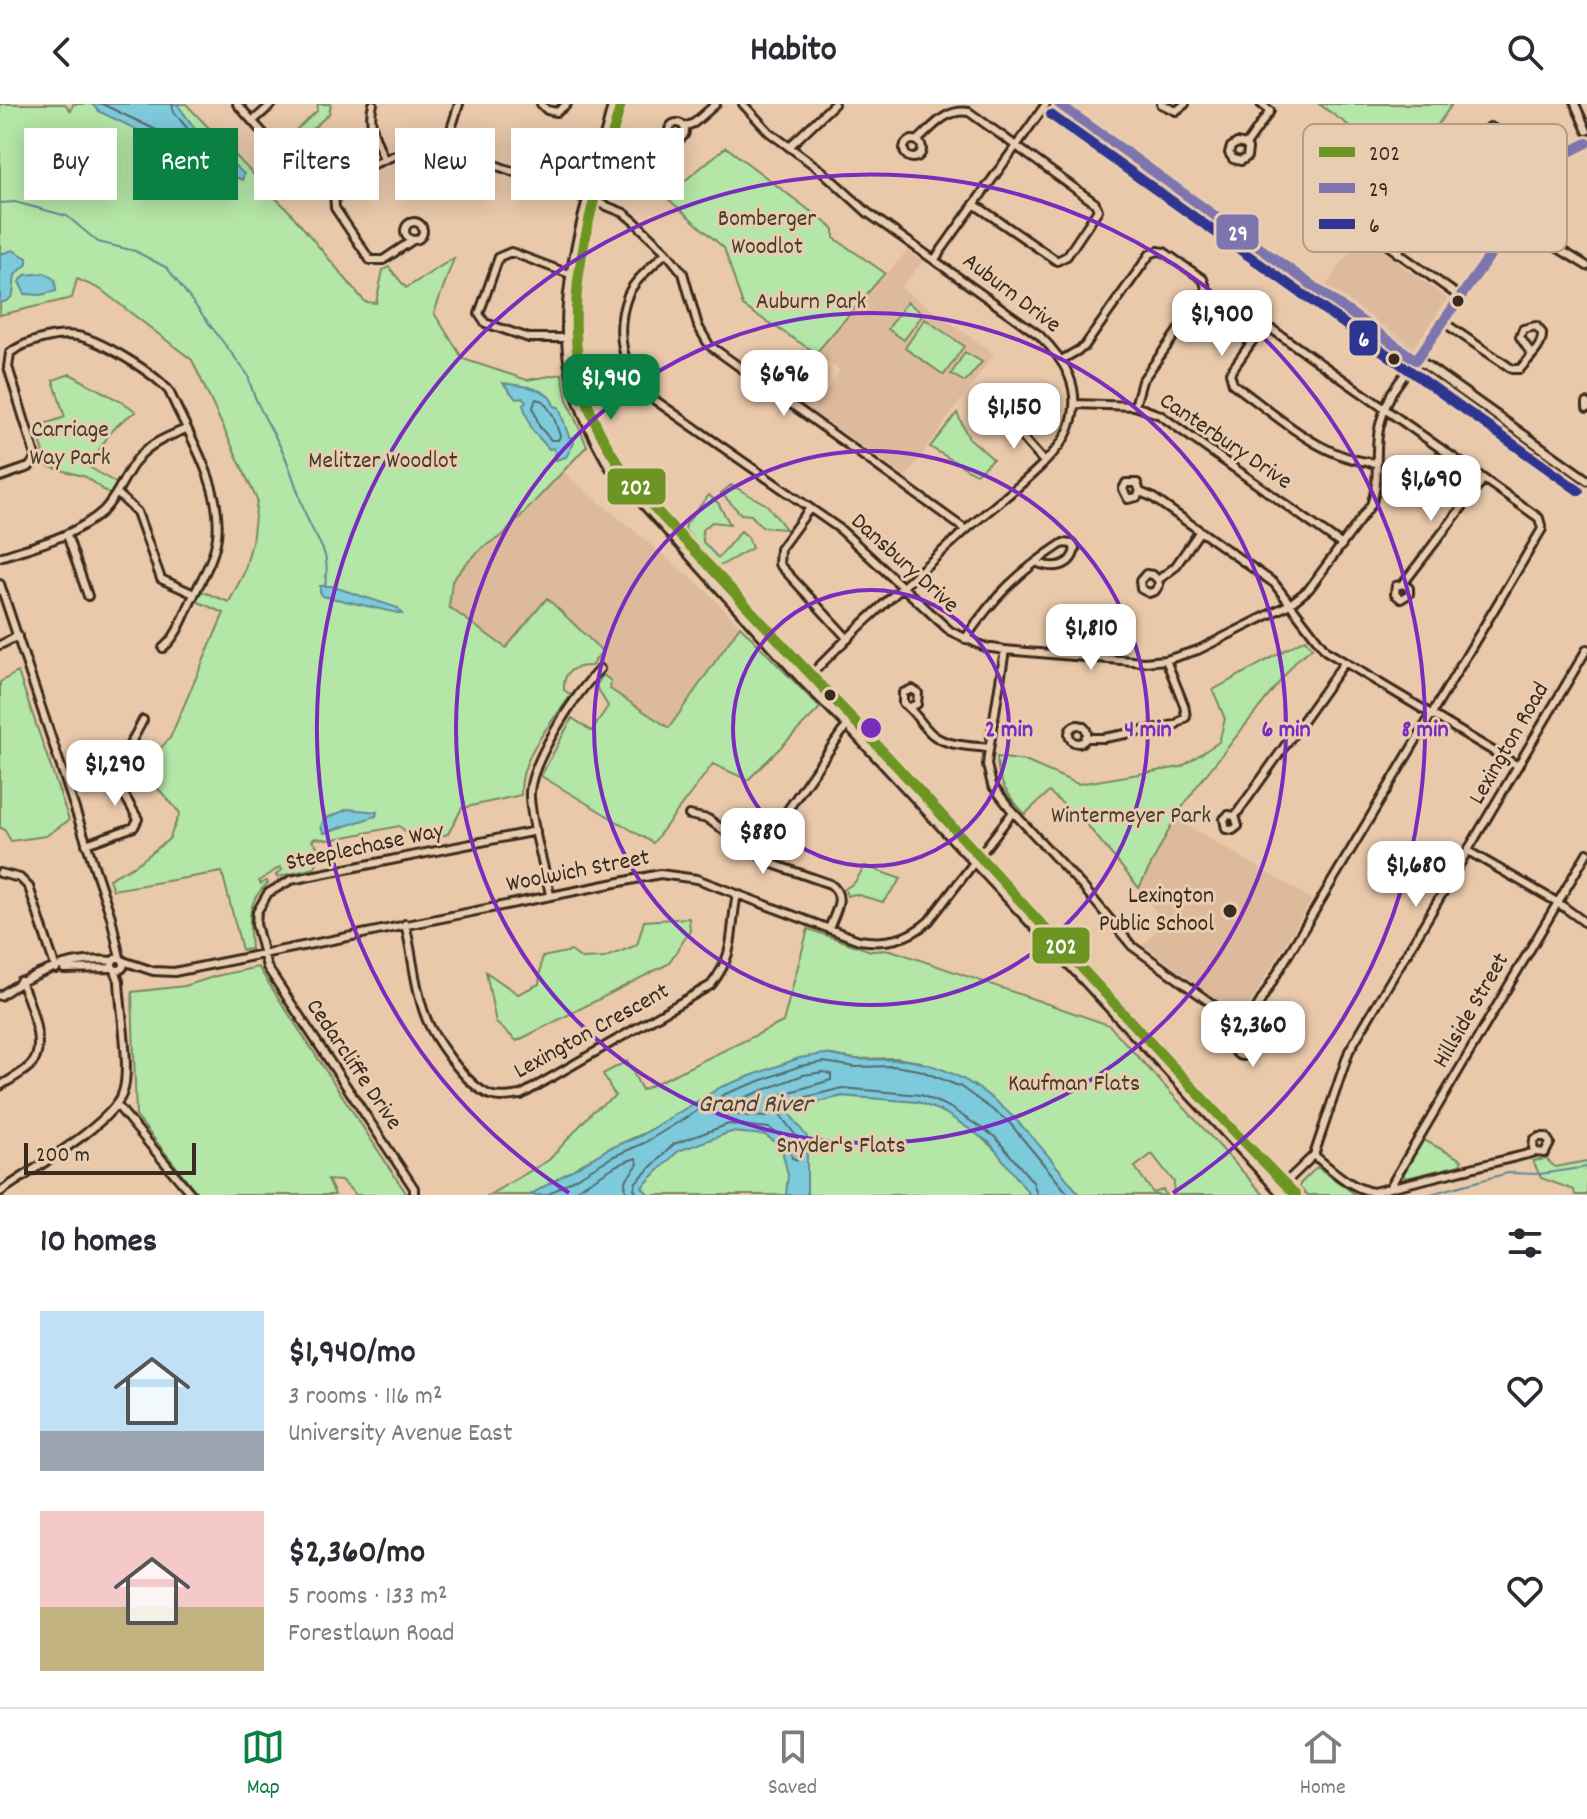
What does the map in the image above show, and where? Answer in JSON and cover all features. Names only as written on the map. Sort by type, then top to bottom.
[{"type":"main road","points":[[613,104],[574,276],[569,363],[588,428],[610,467],[810,675],[850,723],[1280,1192]]},
{"type":"main road","points":[[592,202],[621,104]]},
{"type":"main road","points":[[1059,104],[1587,480]]},
{"type":"main road","points":[[713,575],[804,682],[850,723]]},
{"type":"main road","points":[[976,859],[1296,1195]]},
{"type":"street","points":[[237,104],[260,128]]},
{"type":"street","points":[[253,121],[272,104]]},
{"type":"street","points":[[373,104],[370,116],[372,127],[384,159]]},
{"type":"street","points":[[451,128],[459,104]]},
{"type":"street","points":[[541,104],[552,112],[561,110],[567,104]]},
{"type":"street","points":[[684,127],[694,123],[716,104]]},
{"type":"street","name":"Auburn Drive","points":[[743,104],[769,132],[822,171],[868,213],[1039,335],[1063,359],[1072,383],[1075,404]]},
{"type":"street","points":[[789,147],[834,104]]},
{"type":"street","points":[[935,259],[1046,104]]},
{"type":"street","points":[[1161,104],[1176,111],[1185,104]]},
{"type":"street","points":[[1246,145],[1270,111],[1261,104]]},
{"type":"street","points":[[1575,104],[1587,131]]},
{"type":"street","points":[[917,141],[947,114],[957,110],[969,112],[1095,203],[1097,215],[1062,260],[1052,260],[974,204]]},
{"type":"street","name":"Dansbury Drive","points":[[1567,153],[1587,143]]},
{"type":"street","points":[[379,161],[395,155]]},
{"type":"street","points":[[495,166],[624,213],[666,252],[683,273],[698,326],[709,345],[966,530]]},
{"type":"street","points":[[335,200],[335,208],[370,260],[383,260],[413,240]]},
{"type":"street","points":[[570,338],[529,338],[485,323],[479,314],[502,254],[511,252],[574,276]]},
{"type":"street","name":"Dansbury Drive","points":[[666,252],[628,295],[621,325],[629,372],[649,396],[846,534],[937,621],[965,639],[1005,650],[1144,662],[1166,660],[1198,650],[1290,604],[1309,589],[1371,505],[1376,492],[1378,434],[1392,392],[1492,252]]},
{"type":"street","points":[[1063,359],[1084,347],[1150,254],[1164,252],[1203,279],[1207,290],[1142,381],[1135,406]]},
{"type":"street","points":[[1564,252],[1587,266]]},
{"type":"street","points":[[1397,253],[1460,297]]},
{"type":"street","points":[[1443,322],[1512,369],[1520,369],[1532,355],[1543,337],[1540,330],[1532,326],[1523,329],[1520,337],[1532,355]]},
{"type":"street","points":[[1005,650],[987,765],[992,785],[1132,946],[1234,1022],[1240,1024],[1250,1019],[1542,529],[1539,518],[1268,328],[1260,330],[1230,373],[1233,384],[1324,449],[1343,458],[1377,463]]},
{"type":"street","points":[[0,477],[29,467],[36,458],[8,367],[10,353],[50,338],[69,335],[88,339],[148,371],[169,391],[211,485],[217,537],[210,565],[176,636],[163,648]]},
{"type":"street","points":[[804,682],[1059,447],[1069,429],[1075,404]]},
{"type":"street","name":"Canterbury Drive","points":[[1075,404],[1135,406],[1160,415],[1342,545]]},
{"type":"street","points":[[1006,419],[1044,462]]},
{"type":"street","points":[[0,557],[67,535],[104,509],[139,457],[153,445],[186,429]]},
{"type":"street","points":[[1403,584],[1483,480]]},
{"type":"street","points":[[1140,492],[1152,497],[1274,583],[1326,651],[1518,766]]},
{"type":"street","points":[[117,493],[135,508],[161,579],[194,594]]},
{"type":"street","points":[[810,508],[780,549],[779,564],[848,639]]},
{"type":"street","points":[[1158,580],[1175,567],[1200,531]]},
{"type":"street","points":[[67,535],[88,596]]},
{"type":"street","points":[[965,639],[998,594],[1063,543],[1069,543],[1075,549],[1072,557],[1059,568],[1038,563]]},
{"type":"street","points":[[0,584],[111,917],[118,964],[125,1072],[123,1092],[104,1119],[0,1192]]},
{"type":"street","points":[[0,645],[18,636]]},
{"type":"street","name":"Lexington Road","points":[[1280,1192],[1285,1183],[1314,1155],[1349,1051],[1587,649]]},
{"type":"street","points":[[1085,738],[1104,738],[1183,721],[1186,717],[1184,705],[1166,660]]},
{"type":"street","points":[[1235,816],[1344,663]]},
{"type":"street","points":[[550,895],[530,797],[532,775],[583,685],[600,669]]},
{"type":"street","points":[[910,707],[934,736],[946,742],[989,748]]},
{"type":"street","points":[[69,791],[112,778],[143,720]]},
{"type":"street","points":[[757,854],[850,723]]},
{"type":"street","points":[[86,844],[138,824],[132,806],[112,778]]},
{"type":"street","name":"Woolwich Street","points":[[0,996],[20,981],[56,969],[118,964],[174,972],[660,874],[697,879],[859,940],[874,942],[906,937],[929,921],[1013,812]]},
{"type":"street","points":[[689,815],[708,819],[781,868],[830,884],[840,898],[829,929]]},
{"type":"street","name":"Steeplechase Way","points":[[263,954],[256,924],[257,912],[268,893],[283,883],[536,831]]},
{"type":"street","points":[[1468,851],[1557,902],[1587,924]]},
{"type":"street","name":"Hillside Street","points":[[1390,1187],[1587,853]]},
{"type":"street","points":[[0,873],[20,878],[29,887],[56,969]]},
{"type":"street","name":"Lexington Crescent","points":[[405,924],[422,1005],[432,1031],[469,1080],[490,1095],[504,1097],[521,1095],[711,985],[725,967],[737,894]]},
{"type":"street","name":"Cedarcliffe Drive","points":[[263,954],[267,967],[310,1034],[414,1188],[414,1195]]},
{"type":"street","points":[[0,1086],[30,1066],[36,1057],[34,1013],[20,981]]},
{"type":"street","points":[[1240,1024],[1242,1038]]},
{"type":"street","points":[[116,1104],[192,1195]]},
{"type":"street","points":[[1314,1155],[1361,1190],[1373,1192],[1536,1152]]},
{"type":"shaded area","points":[[907,251],[923,261],[901,288],[994,354],[906,477],[812,411],[840,371],[816,353]]},
{"type":"shaded area","points":[[1350,252],[1384,252],[1448,299],[1414,347],[1326,285]]},
{"type":"shaded area","points":[[561,470],[708,592],[740,626],[669,729],[610,688],[611,681],[591,666],[602,650],[548,598],[507,648],[434,595]]},
{"type":"shaded area","name":"Lexington Public School","points":[[1175,818],[1312,899],[1242,1017],[1143,945],[1164,923],[1139,888]]},
{"type":"green space","name":"Melitzer Woodlot","points":[[0,104],[65,104],[71,111],[73,104],[186,104],[209,128],[133,128],[133,200],[238,200],[238,158],[254,173],[254,200],[278,200],[365,302],[376,303],[383,270],[389,267],[406,288],[454,258],[434,313],[463,359],[527,380],[562,374],[567,400],[587,446],[503,535],[483,547],[452,581],[449,607],[506,648],[547,598],[602,651],[591,666],[579,667],[567,674],[564,690],[571,695],[530,755],[521,795],[462,808],[448,834],[417,841],[399,826],[330,840],[315,838],[312,841],[321,850],[315,868],[277,877],[282,870],[280,867],[259,881],[261,884],[268,883],[252,905],[251,949],[242,950],[222,872],[113,890],[109,879],[137,864],[169,839],[180,813],[145,774],[154,755],[170,738],[224,613],[196,601],[201,591],[229,602],[244,573],[252,542],[257,500],[192,360],[100,289],[77,279],[72,298],[0,315]]},
{"type":"green space","points":[[318,104],[331,104],[329,114],[313,128],[298,128],[317,111]]},
{"type":"green space","points":[[1319,104],[1452,104],[1438,124],[1347,124]]},
{"type":"green space","name":"Bomberger Woodlot","points":[[726,147],[834,229],[834,238],[885,273],[816,353],[743,306],[724,248],[669,200],[684,200],[684,181]]},
{"type":"green space","points":[[907,302],[923,314],[904,340],[888,329]]},
{"type":"green space","points":[[925,319],[964,346],[944,375],[905,348]]},
{"type":"green space","points":[[965,352],[982,362],[965,382],[951,374]]},
{"type":"green space","name":"Carriage Way Park","points":[[70,374],[136,412],[114,429],[89,467],[121,486],[114,498],[86,477],[43,465],[44,453],[36,427],[65,417],[53,380]]},
{"type":"green space","points":[[957,413],[968,437],[993,459],[976,474],[930,447]]},
{"type":"green space","points":[[731,485],[767,505],[786,529],[762,527],[751,515],[741,514],[721,493]]},
{"type":"green space","points":[[709,495],[718,503],[730,524],[712,522],[702,530],[703,542],[718,558],[741,531],[748,537],[752,548],[718,567],[685,530],[686,524]]},
{"type":"green space","points":[[740,626],[820,708],[748,780],[713,764],[653,843],[541,776],[572,718],[592,731],[608,706],[596,686],[603,675],[611,681],[610,689],[669,728]]},
{"type":"green space","name":"Wintermeyer Park","points":[[1305,639],[1312,648],[1297,660],[1197,786],[1175,818],[1139,888],[1088,826],[1049,792],[1025,814],[1005,788],[997,757],[1025,761],[1078,784],[1181,767],[1219,742],[1225,719],[1213,690]]},
{"type":"green space","points":[[18,672],[69,820],[46,836],[11,841],[4,829],[0,828],[0,682]]},
{"type":"green space","points":[[865,866],[901,879],[883,902],[855,894],[847,896],[845,889],[855,882]]},
{"type":"green space","points":[[689,918],[690,931],[668,964],[517,1041],[496,1023],[486,972],[518,994],[539,984],[542,957],[571,951],[582,959],[604,958],[637,945],[644,921]]},
{"type":"green space","name":"Kaufman Flats","points":[[808,929],[871,951],[891,950],[1109,1025],[1264,1195],[1173,1195],[1174,1182],[1152,1154],[1135,1167],[1153,1193],[1163,1190],[1166,1195],[1080,1195],[921,1062],[896,1058],[856,1059],[825,1054],[608,1149],[530,1195],[489,1195],[549,1160],[593,1111],[615,1096],[603,1074],[627,1061],[642,1090],[783,1022]]},
{"type":"green space","points":[[258,967],[406,1193],[423,1195],[356,1195],[342,1181],[328,1180],[335,1195],[199,1195],[136,1116],[132,992],[185,986]]},
{"type":"green space","name":"Snyder's Flats","points":[[842,1096],[917,1102],[949,1115],[966,1125],[997,1152],[1030,1195],[649,1195],[641,1187],[678,1151],[786,1110]]},
{"type":"green space","points":[[1422,1139],[1462,1160],[1460,1165],[1406,1178],[1402,1173]]},
{"type":"green space","points":[[1546,1159],[1555,1167],[1587,1161],[1587,1195],[1575,1195],[1574,1190],[1541,1178],[1533,1161]]},
{"type":"green space","points":[[1317,1167],[1356,1195],[1307,1195],[1300,1184]]},
{"type":"water","points":[[92,104],[177,104],[195,128],[133,128],[100,112]]},
{"type":"water","points":[[238,168],[244,174],[242,180],[238,178]]},
{"type":"water","points":[[13,250],[27,258],[27,264],[15,275],[10,299],[0,303],[0,254]]},
{"type":"water","points":[[45,273],[55,280],[56,291],[41,295],[25,294],[19,282],[25,275]]},
{"type":"water","points":[[503,383],[525,386],[547,394],[554,406],[559,407],[574,443],[566,457],[556,460],[554,448],[549,449],[532,430],[523,405],[526,401],[516,399]]},
{"type":"water","points":[[320,586],[331,586],[398,608],[402,614],[323,596]]},
{"type":"water","points":[[348,809],[377,812],[376,816],[324,833],[321,827],[324,819]]},
{"type":"water","name":"Grand River","points":[[825,1054],[855,1059],[914,1061],[947,1071],[971,1083],[1030,1134],[1080,1195],[1030,1195],[990,1143],[945,1113],[918,1102],[842,1096],[787,1110],[807,1137],[807,1195],[786,1195],[788,1175],[781,1146],[765,1135],[731,1132],[678,1151],[642,1187],[649,1195],[530,1195],[608,1149],[640,1136],[721,1087],[799,1058]]},
{"type":"waterway","points":[[0,203],[15,202],[67,216],[98,242],[135,251],[167,268],[248,375],[254,396],[284,454],[307,518],[323,550],[327,565],[325,586]]},
{"type":"waterway","points":[[1427,1195],[1508,1173],[1540,1174],[1587,1167]]},
{"type":"transit line","name":"202","points":[[621,104],[591,214],[577,289],[578,364],[587,401],[609,449],[658,512],[1296,1195]]},
{"type":"transit line","name":"29","points":[[1059,104],[1416,360]]},
{"type":"transit line","name":"6","points":[[1051,115],[1579,491]]},
{"type":"transit line","name":"29","points":[[1567,153],[1587,143]]},
{"type":"transit line","name":"29","points":[[1416,360],[1492,252]]},
{"type":"place","name":"Lexington Public School","points":[[1230,911]]},
{"type":"park label","name":"Auburn Park","points":[[811,303]]}]
